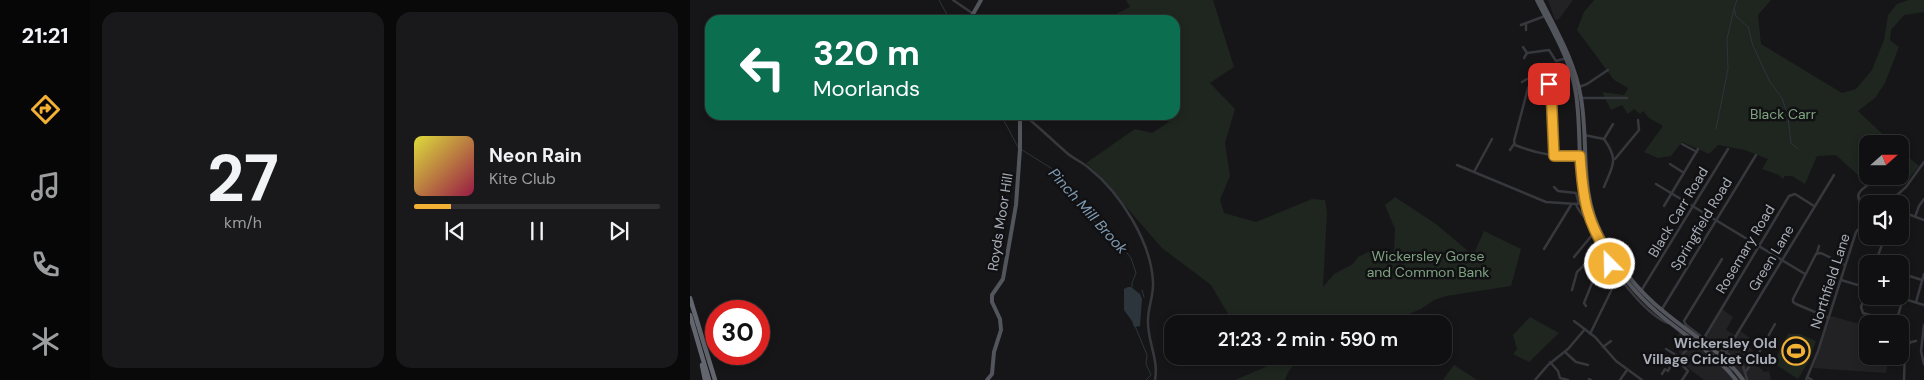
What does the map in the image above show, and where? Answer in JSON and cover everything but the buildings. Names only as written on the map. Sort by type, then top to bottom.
[{"type":"highway","points":[[690,298],[715,380]]},
{"type":"highway","points":[[690,315],[709,380]]},
{"type":"highway","points":[[694,330],[705,380]]},
{"type":"main road","points":[[973,14],[981,0]]},
{"type":"main road","points":[[1537,0],[1568,58],[1576,93],[1584,202],[1594,228],[1610,260],[1635,285]]},
{"type":"main road","points":[[1542,1],[1579,87],[1588,196],[1593,217],[1610,249],[1640,292],[1672,324],[1700,346],[1736,379]]},
{"type":"main road","name":"Royds Moor Hill","points":[[987,380],[992,374],[994,352],[1002,330],[1000,319],[992,302],[992,295],[1003,279],[1016,205],[1022,120]]},
{"type":"main road","points":[[1581,173],[1582,164],[1585,163]]},
{"type":"main road","points":[[1640,292],[1715,351],[1734,363],[1745,379]]},
{"type":"street","points":[[953,0],[973,14]]},
{"type":"street","points":[[1521,24],[1545,16]]},
{"type":"street","points":[[1526,23],[1526,30]]},
{"type":"street","points":[[1524,48],[1527,53]]},
{"type":"street","points":[[1524,58],[1527,53],[1546,49],[1551,52],[1556,61],[1568,58]]},
{"type":"street","points":[[1579,87],[1608,70]]},
{"type":"street","points":[[1510,150],[1514,144],[1529,85],[1526,79],[1522,82]]},
{"type":"street","points":[[1554,80],[1550,85],[1554,126],[1554,156]]},
{"type":"street","points":[[1529,85],[1550,85]]},
{"type":"street","points":[[1581,98],[1628,98]]},
{"type":"street","points":[[1028,120],[1068,154],[1098,175],[1132,216],[1138,228],[1153,281],[1148,320],[1149,336],[1156,362],[1156,380]]},
{"type":"street","points":[[1604,187],[1615,159],[1639,130],[1638,120]]},
{"type":"street","points":[[1604,139],[1613,124]]},
{"type":"street","points":[[1584,135],[1604,139],[1615,159]]},
{"type":"street","points":[[1474,172],[1492,139]]},
{"type":"street","points":[[1514,144],[1546,156],[1580,156],[1584,148]]},
{"type":"street","points":[[1664,206],[1698,151],[1682,144]]},
{"type":"street","name":"Black Carr Road","points":[[1640,292],[1728,149]]},
{"type":"street","name":"Springfield Road","points":[[1663,304],[1756,155]]},
{"type":"street","points":[[1898,195],[1924,162]]},
{"type":"street","points":[[1670,164],[1684,173]]},
{"type":"street","points":[[1457,165],[1546,202],[1571,204],[1584,202]]},
{"type":"street","name":"Green Lane","points":[[1726,352],[1834,174]]},
{"type":"street","points":[[1656,184],[1805,274]]},
{"type":"street","points":[[1859,198],[1858,194],[1860,190],[1868,185]]},
{"type":"street","points":[[1554,187],[1558,191],[1576,194],[1578,211],[1585,217],[1601,249],[1625,283],[1646,307],[1663,321],[1672,324]]},
{"type":"street","name":"Rosemary Road","points":[[1704,338],[1791,194],[1814,206]]},
{"type":"street","points":[[1915,217],[1924,199]]},
{"type":"street","points":[[1544,249],[1571,204]]},
{"type":"street","points":[[1909,215],[1924,220]]},
{"type":"street","name":"Northfield Lane","points":[[1807,379],[1829,318],[1856,232],[1859,228]]},
{"type":"street","points":[[1574,257],[1593,234]]},
{"type":"street","points":[[1789,307],[1820,246]]},
{"type":"street","points":[[1572,290],[1577,272],[1601,249]]},
{"type":"street","points":[[1818,253],[1846,265]]},
{"type":"street","points":[[1722,259],[1684,319],[1686,325],[1726,352],[1734,363]]},
{"type":"street","points":[[1586,306],[1584,302],[1592,283],[1610,260]]},
{"type":"street","points":[[1916,302],[1924,274]]},
{"type":"street","points":[[1909,276],[1922,280]]},
{"type":"street","points":[[1841,280],[1859,286]]},
{"type":"street","points":[[1635,285],[1645,285]]},
{"type":"street","points":[[1590,334],[1612,288]]},
{"type":"street","points":[[1909,300],[1924,305]]},
{"type":"street","points":[[1793,302],[1829,318]]},
{"type":"street","points":[[1655,305],[1663,304],[1663,311]]},
{"type":"street","points":[[1862,305],[1861,311],[1870,315]]},
{"type":"street","points":[[1574,321],[1590,334],[1616,361],[1642,380]]},
{"type":"street","points":[[1745,372],[1757,356],[1775,324]]},
{"type":"street","points":[[1924,324],[1921,351],[1924,364]]},
{"type":"street","points":[[1535,380],[1550,362],[1565,352],[1584,329]]},
{"type":"street","points":[[1689,337],[1691,346]]},
{"type":"street","points":[[1603,347],[1611,341]]},
{"type":"street","points":[[1904,380],[1905,348],[1911,342],[1916,341]]},
{"type":"street","points":[[1682,380],[1688,372],[1680,363],[1681,358],[1686,349],[1695,345],[1700,346]]},
{"type":"street","points":[[1666,349],[1681,358]]},
{"type":"street","points":[[1565,352],[1580,364],[1588,365]]},
{"type":"street","points":[[1662,374],[1665,369],[1668,371],[1676,355]]},
{"type":"street","points":[[1550,362],[1558,371],[1560,378],[1568,380]]},
{"type":"street","points":[[1736,379],[1729,369],[1734,363],[1741,362],[1745,372],[1745,379]]},
{"type":"street","points":[[1579,369],[1580,364]]},
{"type":"street","points":[[1620,380],[1627,370]]},
{"type":"street","points":[[1807,379],[1812,380]]},
{"type":"shaded area","points":[[1548,0],[1573,0],[1559,19],[1555,20]]},
{"type":"shaded area","points":[[1131,287],[1140,294],[1142,299],[1140,326],[1134,327],[1124,310],[1124,289]]},
{"type":"shaded area","points":[[1722,309],[1733,317],[1726,330],[1736,336],[1739,330],[1750,338],[1746,344],[1753,351],[1745,362],[1748,369],[1754,362],[1764,372],[1769,371],[1771,380],[1704,380],[1683,364],[1682,359],[1684,356],[1678,352],[1680,348],[1673,344],[1685,322],[1704,338]]},
{"type":"shaded area","points":[[1831,316],[1859,324],[1859,365],[1887,365],[1886,373],[1813,368]]},
{"type":"green space","name":"Wickersley Gorse and Common Bank","points":[[1126,0],[1213,0],[1234,67],[1210,83],[1235,109],[1225,143],[1230,176],[1220,200],[1224,213],[1256,222],[1312,199],[1325,200],[1327,212],[1323,287],[1334,274],[1353,264],[1358,257],[1368,252],[1394,251],[1395,229],[1385,205],[1395,197],[1436,224],[1468,251],[1475,251],[1484,231],[1521,249],[1511,286],[1446,296],[1434,300],[1421,309],[1406,315],[1229,315],[1211,285],[1162,248],[1086,163],[1135,129],[1152,133],[1169,122],[1168,120],[1180,120],[1180,15],[1116,14],[1130,7]]},
{"type":"green space","name":"Black Carr","points":[[1594,0],[1771,0],[1758,15],[1761,44],[1842,93],[1856,89],[1872,70],[1884,40],[1888,15],[1897,4],[1909,0],[1924,0],[1924,12],[1904,15],[1891,30],[1890,40],[1899,47],[1885,83],[1875,98],[1858,111],[1883,135],[1859,135],[1859,176],[1836,155],[1817,156],[1805,184],[1792,176],[1785,176],[1783,179],[1779,175],[1762,169],[1768,159],[1745,150],[1718,145],[1709,154],[1682,142],[1671,156],[1658,158],[1644,152],[1663,126],[1649,118],[1643,111],[1640,114],[1634,109],[1628,114],[1622,105],[1611,110],[1602,92],[1624,95],[1628,88],[1614,80],[1577,30],[1584,12]]},
{"type":"green space","points":[[1909,158],[1919,166],[1909,178]]},
{"type":"green space","points":[[1530,317],[1559,333],[1529,362],[1513,354],[1517,349],[1513,335]]},
{"type":"green space","name":"Wickersley Old Village Cricket Club","points":[[1788,334],[1800,334],[1816,341],[1808,362],[1798,379],[1778,366],[1775,360]]},
{"type":"green space","points":[[1270,365],[1293,365],[1285,380],[1235,380]]},
{"type":"green space","points":[[1454,365],[1477,380],[1443,380]]},
{"type":"waterway","name":"Pinch Mill Brook","points":[[939,0],[947,15]]},
{"type":"waterway","points":[[1737,0],[1734,8],[1736,16],[1748,27],[1753,46],[1770,82],[1782,98],[1788,117],[1791,143],[1798,149]]},
{"type":"waterway","points":[[1716,129],[1728,69],[1727,39],[1734,9]]},
{"type":"waterway","name":"Pinch Mill Brook","points":[[1004,120],[1019,149]]},
{"type":"waterway","name":"Pinch Mill Brook","points":[[1022,150],[1051,168],[1104,233],[1124,249],[1131,258],[1136,273],[1132,287]]},
{"type":"waterway","points":[[1142,290],[1144,297]]},
{"type":"waterway","name":"Pinch Mill Brook","points":[[1135,326],[1147,355],[1146,364],[1151,375],[1146,380]]},
{"type":"place","name":"Wickersley Old Village Cricket Club","points":[[1796,351]]},
{"type":"route","points":[[1549,84],[1551,86],[1554,120],[1554,156],[1580,156],[1584,202],[1589,218],[1611,259],[1610,264]]}]
